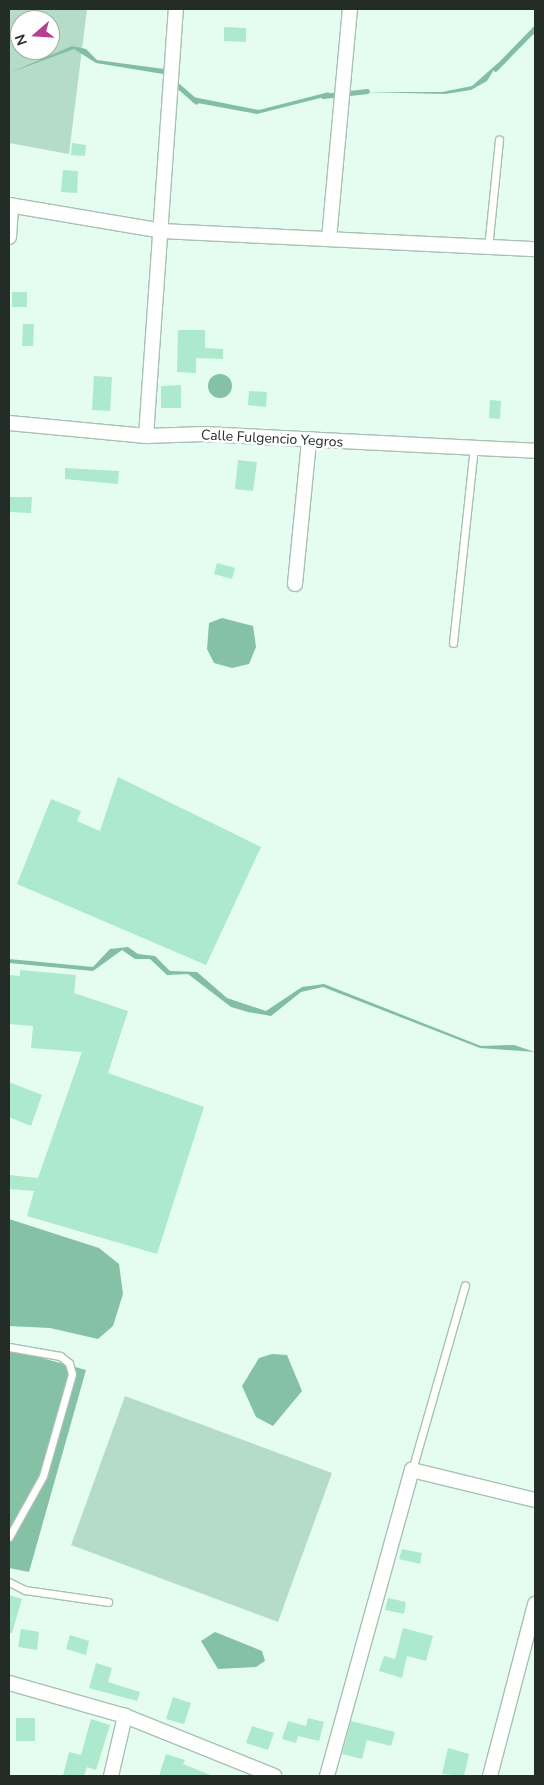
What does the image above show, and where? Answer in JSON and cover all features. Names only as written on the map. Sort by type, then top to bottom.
[{"type":"street","points":[[146,436],[163,231],[169,79],[176,9]]},
{"type":"street","points":[[329,239],[345,91],[350,9]]},
{"type":"street","points":[[9,237],[10,205],[163,231],[535,249]]},
{"type":"street","name":"Calle Fulgencio Yegros","points":[[9,423],[146,436],[204,434],[309,442],[535,450]]},
{"type":"street","points":[[295,584],[309,442]]},
{"type":"street","points":[[327,1776],[412,1470],[535,1500]]},
{"type":"street","points":[[490,1776],[535,1604]]},
{"type":"street","points":[[9,1683],[125,1716],[274,1776]]},
{"type":"street","points":[[111,1776],[125,1716]]},
{"type":"lane","points":[[488,248],[499,140]]},
{"type":"lane","points":[[453,643],[474,448]]},
{"type":"lane","points":[[412,1470],[465,1285]]},
{"type":"lane","points":[[9,1347],[60,1356],[69,1363],[72,1374],[42,1476],[9,1536]]},
{"type":"lane","points":[[9,1582],[24,1590],[108,1602]]},
{"type":"shaded area","points":[[9,9],[87,9],[69,154],[9,143]]},
{"type":"shaded area","points":[[72,46],[86,49],[97,60],[164,69],[163,74],[96,63],[74,49],[60,54],[60,51]]},
{"type":"shaded area","points":[[39,60],[44,60],[9,73]]},
{"type":"shaded area","points":[[498,63],[487,81],[471,90],[445,94],[361,92],[442,92],[472,86]]},
{"type":"shaded area","points":[[329,92],[328,96],[257,114],[192,102],[193,97],[259,110]]},
{"type":"shaded area","points":[[220,374],[225,375],[231,381],[231,391],[225,397],[220,398],[215,397],[209,391],[208,386],[209,381],[215,375]]},
{"type":"shaded area","points":[[222,618],[253,626],[256,647],[249,664],[232,668],[214,663],[207,649],[209,623]]},
{"type":"shaded area","points":[[128,947],[138,954],[155,956],[170,971],[197,972],[227,998],[266,1011],[302,987],[324,984],[481,1046],[514,1045],[535,1052],[480,1048],[323,987],[301,992],[271,1016],[248,1012],[231,1007],[188,974],[167,975],[150,959],[135,959],[122,950],[93,971],[9,963],[9,959],[93,967],[110,949]]},
{"type":"shaded area","points":[[9,1219],[99,1248],[119,1264],[123,1294],[113,1326],[98,1339],[50,1328],[9,1326]]},
{"type":"shaded area","points":[[9,1349],[86,1370],[29,1572],[9,1568]]},
{"type":"shaded area","points":[[272,1354],[287,1355],[302,1391],[273,1426],[256,1417],[242,1386],[259,1358]]},
{"type":"shaded area","points":[[125,1396],[332,1473],[278,1622],[71,1545]]},
{"type":"shaded area","points":[[215,1632],[262,1651],[265,1661],[256,1667],[218,1669],[201,1641]]},
{"type":"building","points":[[224,27],[246,28],[246,42],[224,41]]},
{"type":"building","points":[[72,143],[86,145],[85,156],[71,155]]},
{"type":"building","points":[[63,170],[78,171],[77,193],[61,192]]},
{"type":"building","points":[[12,292],[27,292],[27,307],[12,307]]},
{"type":"building","points":[[23,324],[34,324],[33,346],[22,346]]},
{"type":"building","points":[[178,330],[205,330],[205,348],[223,349],[223,359],[196,358],[196,373],[177,372]]},
{"type":"building","points":[[94,376],[112,377],[110,411],[92,410]]},
{"type":"building","points":[[181,385],[181,408],[161,408],[161,386]]},
{"type":"building","points":[[249,391],[267,392],[266,407],[248,405]]},
{"type":"building","points":[[490,400],[501,401],[500,419],[489,418]]},
{"type":"building","points":[[238,460],[257,462],[253,491],[235,489]]},
{"type":"building","points":[[65,468],[119,471],[118,484],[65,479]]},
{"type":"building","points":[[9,497],[32,497],[31,513],[9,512]]},
{"type":"building","points":[[217,563],[235,568],[232,579],[214,574]]},
{"type":"building","points":[[118,777],[261,847],[206,965],[17,884],[51,799],[81,811],[77,821],[100,831]]},
{"type":"building","points":[[20,970],[76,975],[74,993],[128,1011],[108,1073],[204,1107],[157,1254],[27,1216],[34,1191],[9,1189],[9,1175],[38,1178],[82,1052],[31,1048],[33,1026],[9,1024],[9,975],[20,976]]},
{"type":"building","points":[[9,1082],[42,1095],[31,1126],[9,1117]]},
{"type":"building","points":[[402,1549],[422,1553],[420,1564],[399,1559]]},
{"type":"building","points":[[9,1595],[22,1599],[12,1633],[9,1633]]},
{"type":"building","points":[[388,1598],[406,1602],[404,1614],[385,1610]]},
{"type":"building","points":[[403,1628],[433,1636],[426,1661],[407,1656],[402,1678],[379,1671],[384,1656],[395,1659]]},
{"type":"building","points":[[21,1629],[39,1632],[37,1650],[18,1647]]},
{"type":"building","points":[[70,1635],[89,1641],[86,1655],[66,1649]]},
{"type":"building","points":[[96,1663],[112,1668],[108,1682],[140,1692],[137,1701],[89,1688]]},
{"type":"building","points":[[173,1697],[191,1703],[184,1724],[166,1719]]},
{"type":"building","points":[[16,1718],[35,1718],[35,1741],[16,1741]]},
{"type":"building","points":[[308,1718],[324,1722],[319,1741],[298,1736],[296,1743],[282,1739],[288,1721],[306,1726]]},
{"type":"building","points":[[91,1719],[110,1725],[96,1770],[87,1767],[84,1776],[63,1776],[69,1752],[81,1755]]},
{"type":"building","points":[[351,1721],[395,1732],[391,1746],[367,1740],[362,1759],[342,1754]]},
{"type":"building","points":[[252,1726],[274,1733],[268,1750],[246,1743]]},
{"type":"building","points":[[448,1748],[469,1754],[464,1776],[442,1774]]},
{"type":"building","points":[[166,1754],[185,1760],[183,1764],[213,1776],[159,1776]]},
{"type":"waterway","points":[[495,69],[535,28]]},
{"type":"waterway","points":[[175,83],[196,101]]},
{"type":"waterway","points":[[323,96],[367,91]]}]
